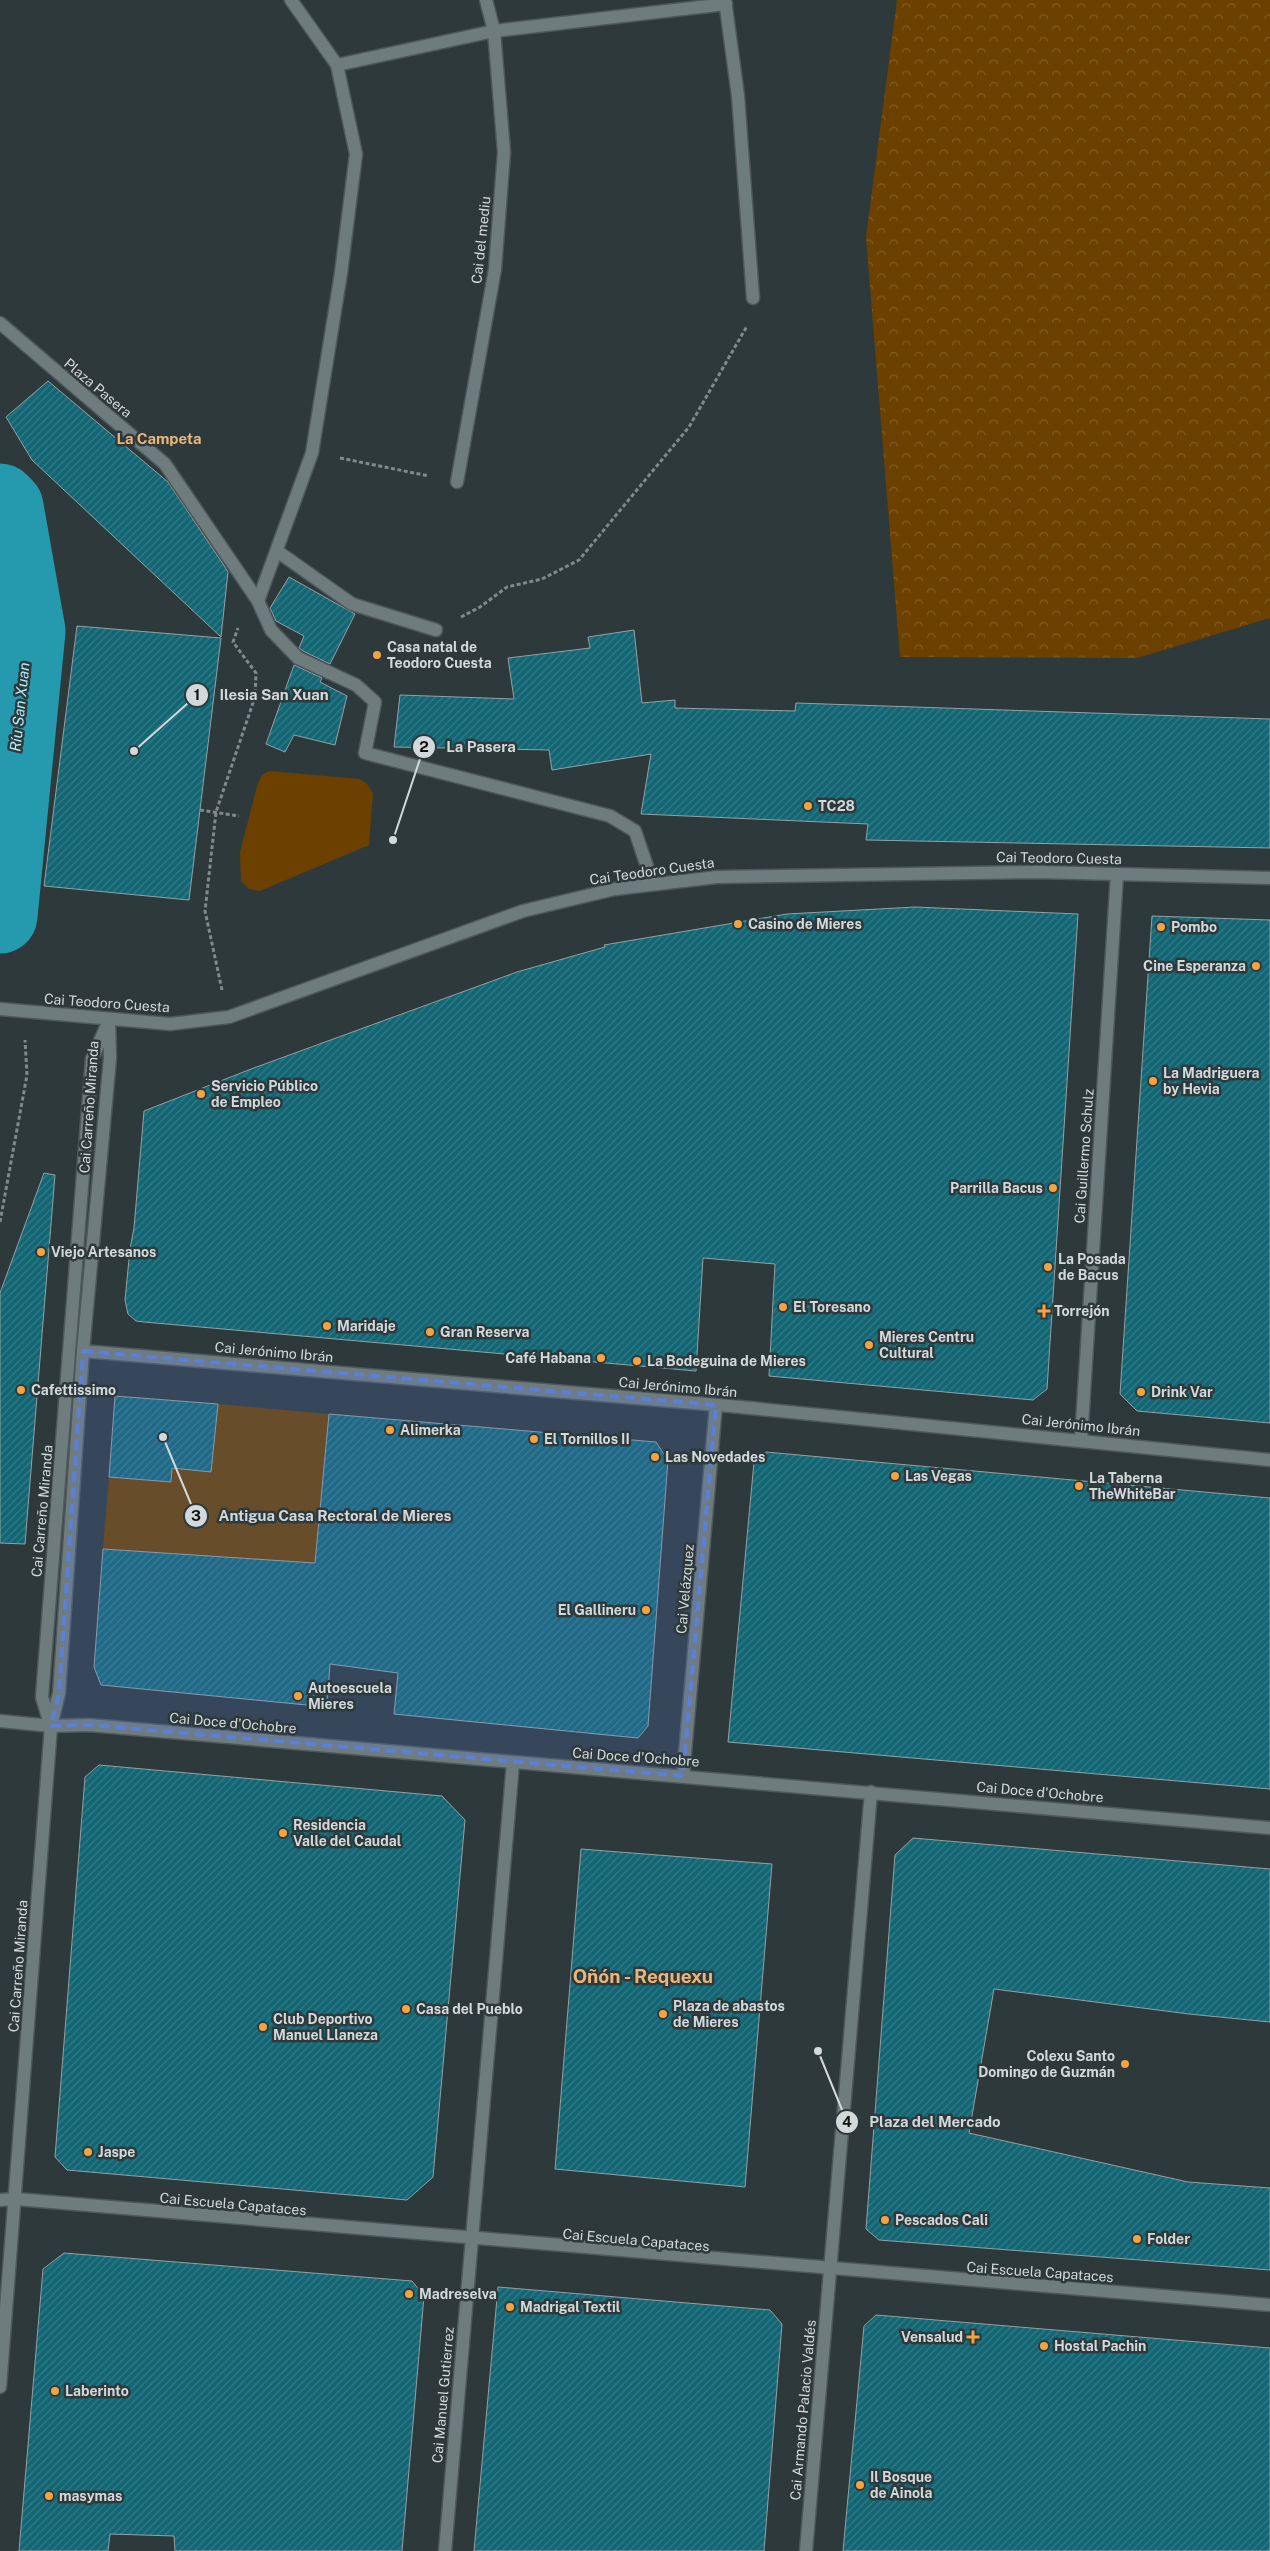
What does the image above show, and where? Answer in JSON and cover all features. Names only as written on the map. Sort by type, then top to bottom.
[{"type":"street","points":[[258,601],[312,453],[341,273],[356,154],[337,65],[291,0]]},
{"type":"street","name":"Cai del mediu","points":[[458,482],[495,269],[504,152],[494,31],[486,0]]},
{"type":"street","points":[[337,65],[494,31],[726,2],[738,96],[753,298]]},
{"type":"street","name":"Plaza Pasera","points":[[0,324],[165,464],[258,601],[272,630],[298,658],[356,685],[375,702],[365,753],[610,816],[634,832],[653,884]]},
{"type":"street","points":[[277,551],[352,604],[436,630]]},
{"type":"street","name":"Cai Teodoro Cuesta","points":[[0,1009],[170,1024],[230,1017],[523,911],[615,889],[717,877],[774,875],[1117,874],[1270,878]]},
{"type":"street","name":"Cai Guillermo Schulz","points":[[1081,1440],[1117,874]]},
{"type":"street","name":"Cai Carreño Miranda","points":[[0,2387],[51,1726],[59,1693],[83,1350],[110,1058],[109,1020]]},
{"type":"street","name":"Cai Carreño Miranda","points":[[51,1726],[42,1697],[92,1059],[109,1020]]},
{"type":"street","name":"Cai Jerónimo Ibrán","points":[[83,1350],[716,1405],[1270,1460]]},
{"type":"street","name":"Cai Velázquez","points":[[683,1776],[716,1405]]},
{"type":"street","name":"Cai Doce d'Ochobre","points":[[0,1721],[51,1726],[89,1725],[1270,1828]]},
{"type":"street","name":"Cai Manuel Gutierrez","points":[[445,2551],[513,1763]]},
{"type":"street","name":"Cai Armando Palacio Valdés","points":[[806,2551],[871,1792]]},
{"type":"street","name":"Cai Escuela Capataces","points":[[0,2200],[16,2199],[471,2241],[830,2271],[1270,2305]]},
{"type":"path","points":[[436,630],[480,607],[507,587],[542,579],[579,560],[689,427],[752,317],[753,298]]},
{"type":"path","points":[[312,453],[458,482]]},
{"type":"path","points":[[230,1017],[216,970],[205,911],[216,812],[255,697],[256,673],[233,642],[240,622]]},
{"type":"path","points":[[200,810],[239,816]]},
{"type":"path","points":[[0,1222],[27,1075],[23,1011]]},
{"type":"highlighted area","points":[[83,1351],[716,1405],[683,1776],[89,1725],[51,1726],[59,1693]]},
{"type":"green space","points":[[897,0],[1270,0],[1270,618],[1137,658],[900,657],[866,237]]},
{"type":"green space","points":[[269,771],[360,779],[367,784],[373,793],[369,845],[260,891],[249,889],[241,881],[240,852],[258,783],[262,775]]},
{"type":"green space","points":[[218,1404],[329,1414],[315,1565],[103,1549],[109,1477],[171,1482],[172,1468],[211,1472]]},
{"type":"building","points":[[48,381],[168,482],[228,572],[221,637],[32,460],[6,417]]},
{"type":"building","points":[[289,577],[355,614],[330,664],[299,648],[304,636],[276,621],[270,608]]},
{"type":"building","points":[[77,626],[221,638],[189,900],[44,886]]},
{"type":"building","points":[[634,630],[642,703],[675,700],[675,708],[795,711],[796,703],[1270,719],[1270,848],[866,840],[868,824],[641,814],[651,754],[552,770],[549,750],[394,747],[400,695],[514,699],[508,658],[590,648],[588,637]]},
{"type":"building","points":[[294,665],[322,678],[320,682],[347,696],[335,745],[294,735],[285,752],[266,744]]},
{"type":"building","points":[[915,907],[1078,914],[1047,1389],[1033,1400],[769,1376],[775,1264],[703,1258],[696,1371],[144,1322],[136,1321],[128,1314],[125,1300],[134,1228],[144,1111],[251,1069],[517,972],[605,947],[604,945],[787,914]]},
{"type":"building","points":[[1152,916],[1270,920],[1270,1423],[1137,1411],[1120,1394]]},
{"type":"building","points":[[44,1173],[55,1175],[25,1544],[0,1543],[0,1293]]},
{"type":"building","points":[[115,1396],[218,1404],[211,1472],[172,1468],[171,1482],[109,1477]]},
{"type":"building","points":[[329,1414],[656,1442],[668,1460],[648,1726],[638,1738],[394,1714],[398,1673],[330,1664],[327,1707],[101,1685],[94,1667],[103,1549],[315,1563]]},
{"type":"building","points":[[766,1452],[1270,1498],[1270,1789],[728,1742],[754,1462]]},
{"type":"building","points":[[99,1765],[442,1796],[465,1820],[433,2177],[407,2200],[67,2170],[55,2157],[85,1777]]},
{"type":"building","points":[[913,1838],[1270,1869],[1270,2022],[1189,2014],[994,1989],[969,2133],[1188,2182],[1270,2188],[1270,2270],[879,2240],[866,2229],[895,1855]]},
{"type":"building","name":"Plaza de abastos de Mieres","points":[[581,1849],[772,1864],[745,2187],[555,2169]]},
{"type":"building","points":[[64,2253],[412,2281],[424,2296],[402,2551],[175,2551],[174,2536],[110,2534],[108,2551],[19,2551],[43,2269]]},
{"type":"building","points":[[498,2287],[770,2310],[782,2324],[764,2551],[474,2551]]},
{"type":"building","points":[[876,2315],[1270,2348],[1270,2551],[843,2551],[864,2326]]},
{"type":"waterway","name":"Ríu San Xuan","points":[[0,501],[6,507],[28,631],[0,916]]},
{"type":"place","name":"Casa natal de Teodoro Cuesta","points":[[377,655]]},
{"type":"place","name":"Ilesia San Xuan","points":[[134,751]]},
{"type":"place","name":"TC28","points":[[808,806]]},
{"type":"place","name":"La Pasera","points":[[393,840]]},
{"type":"place","name":"Casino de Mieres","points":[[738,924]]},
{"type":"place","name":"Pombo","points":[[1161,927]]},
{"type":"place","name":"Cine Esperanza","points":[[1256,966]]},
{"type":"place","name":"La Madriguera by Hevia","points":[[1153,1081]]},
{"type":"place","name":"Servicio Público de Empleo","points":[[201,1094]]},
{"type":"place","name":"Parrilla Bacus","points":[[1053,1188]]},
{"type":"place","name":"Viejo Artesanos","points":[[41,1252]]},
{"type":"place","name":"La Posada de Bacus","points":[[1048,1267]]},
{"type":"place","name":"El Toresano","points":[[783,1307]]},
{"type":"place","name":"Torrejón","points":[[1044,1311]]},
{"type":"place","name":"Maridaje","points":[[327,1326]]},
{"type":"place","name":"Gran Reserva","points":[[430,1332]]},
{"type":"place","name":"Mieres Centru Cultural","points":[[869,1345]]},
{"type":"place","name":"Café Habana","points":[[601,1358]]},
{"type":"place","name":"La Bodeguina de Mieres","points":[[637,1361]]},
{"type":"place","name":"Cafettissimo","points":[[21,1390]]},
{"type":"place","name":"Drink Var","points":[[1141,1392]]},
{"type":"place","name":"Alimerka","points":[[390,1430]]},
{"type":"place","name":"Antigua Casa Rectoral de Mieres","points":[[163,1437]]},
{"type":"place","name":"El Tornillos II","points":[[534,1439]]},
{"type":"place","name":"Las Novedades","points":[[655,1457]]},
{"type":"place","name":"Las Vegas","points":[[895,1476]]},
{"type":"place","name":"La Taberna TheWhiteBar","points":[[1079,1486]]},
{"type":"place","name":"El Gallineru","points":[[646,1610]]},
{"type":"place","name":"Autoescuela Mieres","points":[[298,1696]]},
{"type":"place","name":"Residencia Valle del Caudal","points":[[283,1833]]},
{"type":"place","name":"Casa del Pueblo","points":[[406,2009]]},
{"type":"place","name":"Plaza de abastos de Mieres","points":[[663,2014]]},
{"type":"place","name":"Club Deportivo Manuel Llaneza","points":[[263,2027]]},
{"type":"place","name":"Plaza del Mercado","points":[[818,2051]]},
{"type":"place","name":"Colexu Santo Domingo de Guzmán","points":[[1125,2064]]},
{"type":"place","name":"Jaspe","points":[[88,2152]]},
{"type":"place","name":"Pescados Cali","points":[[885,2220]]},
{"type":"place","name":"Folder","points":[[1137,2239]]},
{"type":"place","name":"Madreselva","points":[[409,2294]]},
{"type":"place","name":"Madrigal Textil","points":[[510,2307]]},
{"type":"place","name":"Vensalud","points":[[973,2337]]},
{"type":"place","name":"Hostal Pachin","points":[[1044,2346]]},
{"type":"place","name":"Laberinto","points":[[55,2391]]},
{"type":"place","name":"Il Bosque de Ainola","points":[[860,2485]]},
{"type":"place","name":"masymas","points":[[49,2496]]},
{"type":"district","name":"La Campeta","points":[[159,439]]},
{"type":"district","name":"Oñón - Requexu","points":[[643,1976]]}]
